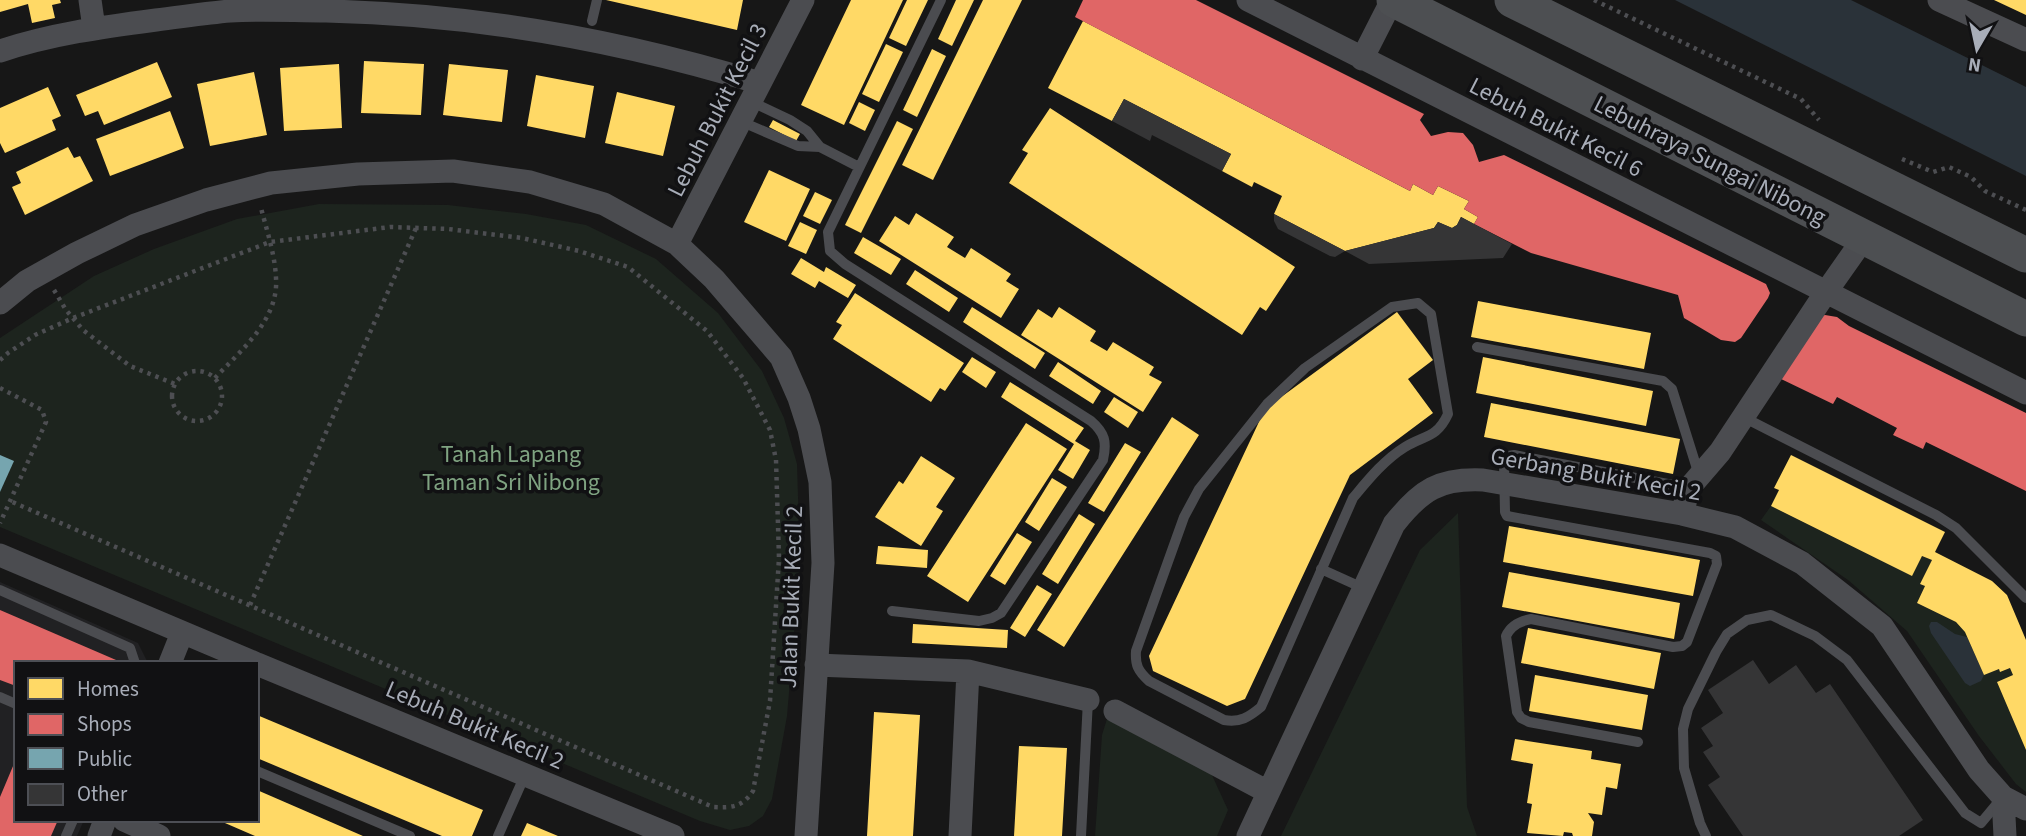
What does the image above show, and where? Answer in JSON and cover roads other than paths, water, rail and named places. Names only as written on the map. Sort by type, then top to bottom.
[{"type":"main road","name":"Lebuhraya Sungai Nibong","points":[[1393,0],[2026,319]]},
{"type":"main road","points":[[1512,0],[2026,255]]},
{"type":"street","points":[[90,0],[94,28]]},
{"type":"street","name":"Lebuh Bukit Kecil 3","points":[[677,244],[803,0]]},
{"type":"street","name":"Lebuh Bukit Kecil 6","points":[[1248,0],[2026,393]]},
{"type":"street","points":[[1362,59],[1393,0]]},
{"type":"street","points":[[1939,0],[2026,40]]},
{"type":"street","points":[[0,51],[94,28],[230,12],[333,11],[429,16],[510,25],[589,39],[697,64],[750,102]]},
{"type":"street","name":"Jalan Bukit Kecil 2","points":[[0,303],[27,281],[135,225],[206,200],[271,183],[358,174],[453,171],[530,182],[604,204],[677,244],[714,279],[781,357],[799,397],[809,429],[820,482],[823,563],[806,836]]},
{"type":"street","points":[[1682,514],[1694,482],[1720,452],[1743,416],[1833,296],[1864,238]]},
{"type":"street","name":"Gerbang Bukit Kecil 2","points":[[1248,836],[1394,524],[1412,501],[1440,484],[1458,479],[1504,484],[1682,514],[1735,527],[1802,563],[1882,626],[1979,770],[2003,797],[2026,808]]},
{"type":"street","name":"Lebuh Bukit Kecil 2","points":[[0,555],[251,661]]},
{"type":"street","points":[[171,661],[182,633]]},
{"type":"street","name":"Lebuh Bukit Kecil 2","points":[[259,664],[673,836]]},
{"type":"street","points":[[816,665],[968,671],[1088,700]]},
{"type":"street","points":[[960,836],[968,671]]},
{"type":"street","points":[[1115,710],[1268,792]]},
{"type":"street","points":[[2003,797],[2005,836]]},
{"type":"street","points":[[128,822],[159,836]]},
{"type":"lane","points":[[592,21],[597,0]]},
{"type":"lane","points":[[892,611],[979,621],[1001,613],[1103,460],[1106,447],[1100,428],[1091,421],[845,264],[830,251],[828,232],[941,0]]},
{"type":"lane","points":[[750,102],[807,131],[820,146],[859,167]]},
{"type":"lane","points":[[750,102],[798,146],[820,146]]},
{"type":"lane","points":[[1418,303],[1431,314],[1448,414],[1443,425],[1433,435],[1405,447],[1376,471],[1353,498],[1321,569],[1261,707],[1250,716],[1236,722],[1224,720],[1149,681],[1140,673],[1135,663],[1136,651],[1173,544],[1199,489],[1267,404],[1305,368],[1392,307],[1418,303]]},
{"type":"lane","points":[[1477,347],[1663,381],[1672,389],[1694,482],[1514,455],[1508,456],[1504,462],[1505,512],[1510,517],[1716,556],[1717,564],[1687,642],[1682,646],[1673,647],[1531,619],[1522,620],[1510,629],[1506,636],[1517,712],[1521,718],[1529,722],[1639,742]]},
{"type":"lane","points":[[1743,416],[1936,515],[1956,528],[2026,598]]},
{"type":"lane","points":[[1321,569],[1363,588]]},
{"type":"lane","points":[[0,590],[130,648],[134,661]]},
{"type":"lane","points":[[1706,836],[1699,823],[1684,768],[1682,729],[1688,709],[1727,634],[1747,620],[1770,615],[1815,636],[1847,660],[1965,813],[1981,823],[2003,797]]},
{"type":"lane","points":[[1081,836],[1088,700]]},
{"type":"lane","points":[[259,772],[410,836]]},
{"type":"lane","points":[[498,836],[526,774]]},
{"type":"park label","name":"Tanah Lapang Taman Sri Nibong","points":[[511,468]]}]
